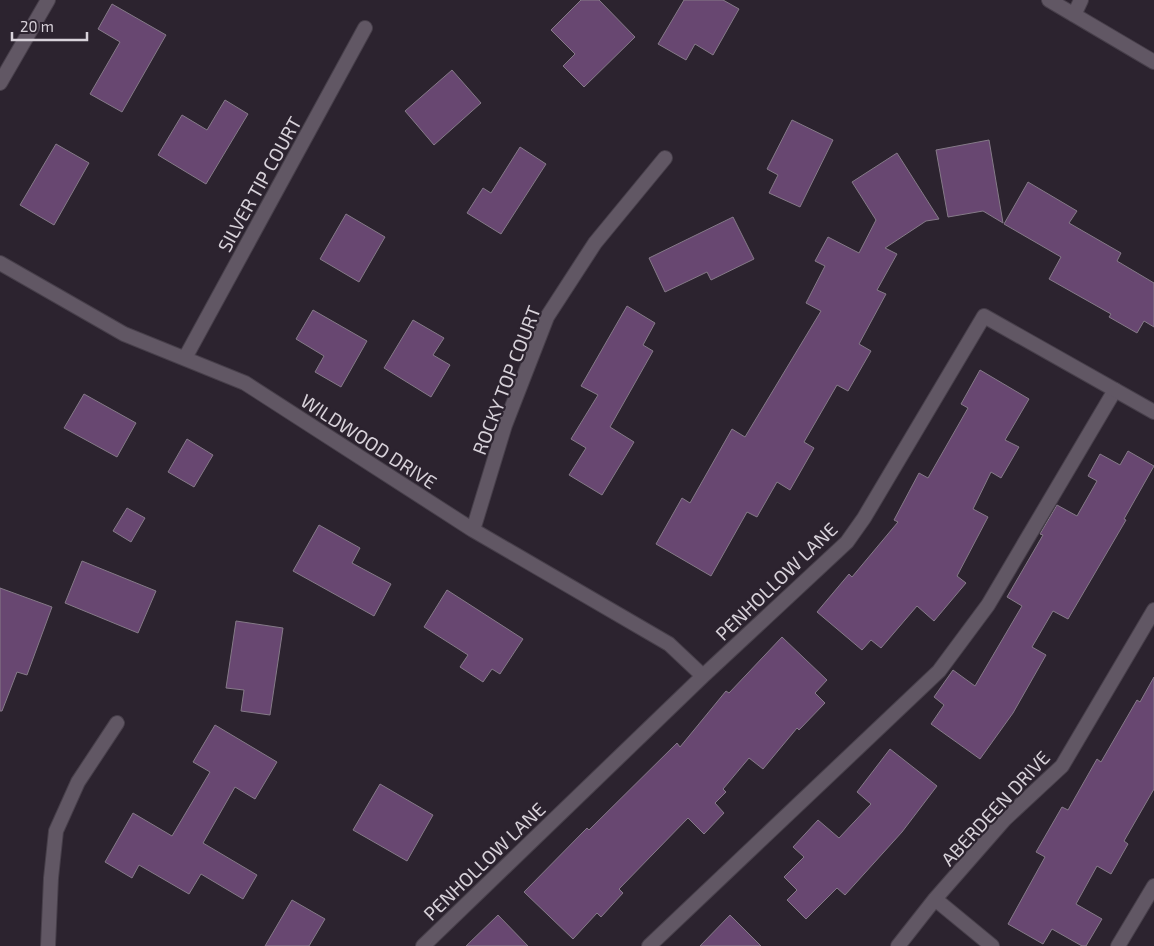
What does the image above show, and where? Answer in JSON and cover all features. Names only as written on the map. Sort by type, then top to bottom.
[{"type":"street","points":[[0,83],[48,0]]},
{"type":"street","points":[[1049,0],[1154,62]]},
{"type":"street","points":[[1074,15],[1081,0]]},
{"type":"street","name":"SILVER TIP COURT","points":[[185,358],[365,28]]},
{"type":"street","name":"ROCKY TOP COURT","points":[[473,530],[505,425],[547,316],[595,243],[665,158]]},
{"type":"street","name":"WILDWOOD DRIVE","points":[[0,263],[124,334],[244,383],[473,530],[669,644],[703,676]]},
{"type":"street","name":"PENHOLLOW LANE","points":[[423,946],[703,676],[847,542],[864,518],[984,316],[1154,412]]},
{"type":"street","points":[[649,946],[939,671],[988,605],[1115,390]]},
{"type":"street","name":"ABERDEEN DRIVE","points":[[898,946],[935,899],[1005,819],[1062,766],[1154,610]]},
{"type":"street","points":[[48,946],[51,878],[56,831],[78,782],[117,723]]},
{"type":"street","points":[[1118,946],[1154,886]]},
{"type":"street","points":[[935,899],[992,946]]},
{"type":"building","points":[[581,0],[599,0],[635,37],[584,87],[563,66],[575,54],[551,30]]},
{"type":"building","points":[[684,0],[723,0],[739,9],[713,55],[695,44],[686,60],[658,44]]},
{"type":"building","points":[[112,4],[166,35],[122,112],[90,94],[120,42],[98,29]]},
{"type":"building","points":[[452,70],[481,103],[434,145],[405,111]]},
{"type":"building","points":[[225,100],[248,114],[206,184],[158,155],[182,115],[207,130]]},
{"type":"building","points":[[792,120],[833,140],[800,207],[769,193],[778,175],[767,169]]},
{"type":"building","points":[[989,140],[1003,223],[983,211],[948,217],[936,150]]},
{"type":"building","points":[[56,144],[89,163],[54,225],[20,205]]},
{"type":"building","points":[[520,147],[546,164],[501,234],[467,213],[483,188],[491,193]]},
{"type":"building","points":[[897,153],[939,219],[926,221],[885,248],[897,254],[877,290],[886,294],[859,344],[871,351],[848,391],[837,385],[804,442],[814,448],[790,490],[777,482],[757,517],[747,512],[711,576],[656,544],[682,498],[690,503],[732,429],[745,437],[821,311],[806,303],[825,266],[815,261],[828,237],[859,253],[876,220],[852,182]]},
{"type":"building","points":[[1028,182],[1077,211],[1069,223],[1121,253],[1117,261],[1154,283],[1154,327],[1144,321],[1137,333],[1109,317],[1111,314],[1049,279],[1061,257],[1004,224]]},
{"type":"building","points":[[346,214],[385,237],[359,282],[320,259]]},
{"type":"building","points":[[733,217],[754,259],[711,280],[707,272],[665,292],[649,258]]},
{"type":"building","points":[[627,306],[655,323],[643,345],[653,351],[610,427],[634,442],[602,495],[569,475],[586,448],[571,439],[598,395],[581,386]]},
{"type":"building","points":[[313,310],[367,341],[341,387],[315,372],[324,356],[296,339]]},
{"type":"building","points":[[413,320],[444,338],[433,355],[450,365],[431,397],[384,368]]},
{"type":"building","points":[[980,370],[1029,399],[1005,440],[1019,447],[1001,478],[991,472],[973,509],[988,517],[957,576],[966,583],[934,621],[917,606],[881,648],[871,640],[862,650],[817,612],[849,574],[852,577],[898,522],[894,520],[919,473],[928,478],[968,408],[961,404]]},
{"type":"building","points":[[84,394],[136,423],[117,457],[64,428]]},
{"type":"building","points":[[187,439],[213,455],[194,487],[168,472]]},
{"type":"building","points":[[1128,451],[1154,466],[1124,519],[1126,520],[1068,619],[1053,611],[1032,647],[1046,655],[1013,713],[980,759],[931,724],[944,705],[934,697],[953,670],[975,686],[1022,606],[1007,597],[1043,535],[1040,534],[1057,505],[1077,516],[1097,481],[1088,476],[1100,454],[1120,465]]},
{"type":"building","points":[[127,508],[145,518],[131,542],[113,531]]},
{"type":"building","points":[[319,525],[360,548],[352,563],[391,584],[374,616],[293,571]]},
{"type":"building","points":[[82,561],[156,591],[138,633],[65,603]]},
{"type":"building","points":[[0,588],[52,607],[27,675],[17,672],[2,711],[0,711]]},
{"type":"building","points":[[447,590],[523,639],[500,674],[492,669],[483,682],[460,667],[468,655],[424,627]]},
{"type":"building","points":[[236,621],[283,628],[270,715],[241,711],[244,690],[226,688]]},
{"type":"building","points":[[782,637],[827,680],[815,693],[825,703],[799,730],[797,728],[763,769],[749,758],[723,789],[726,792],[715,803],[724,813],[704,834],[688,818],[619,889],[623,893],[601,917],[597,913],[573,939],[524,892],[587,828],[589,830],[677,743],[680,747],[726,691],[729,693]]},
{"type":"building","points":[[1154,677],[1154,789],[1124,841],[1128,844],[1111,874],[1097,866],[1076,904],[1102,919],[1086,946],[1082,946],[1052,929],[1043,944],[1008,924],[1045,857],[1036,852],[1062,807],[1068,810],[1097,759],[1101,762],[1137,700],[1140,702]]},
{"type":"building","points":[[215,725],[277,762],[255,799],[235,787],[203,843],[257,875],[243,899],[201,874],[189,894],[139,865],[132,878],[105,862],[133,813],[172,836],[210,772],[193,762]]},
{"type":"building","points":[[890,749],[937,786],[902,832],[845,895],[837,888],[806,919],[787,900],[797,890],[784,877],[804,857],[793,847],[818,820],[839,838],[871,804],[857,792]]},
{"type":"building","points":[[380,784],[433,815],[407,861],[353,830]]},
{"type":"building","points":[[292,900],[325,919],[309,946],[265,946]]},
{"type":"building","points":[[498,915],[528,946],[466,946]]},
{"type":"building","points":[[730,915],[761,946],[700,946]]}]
